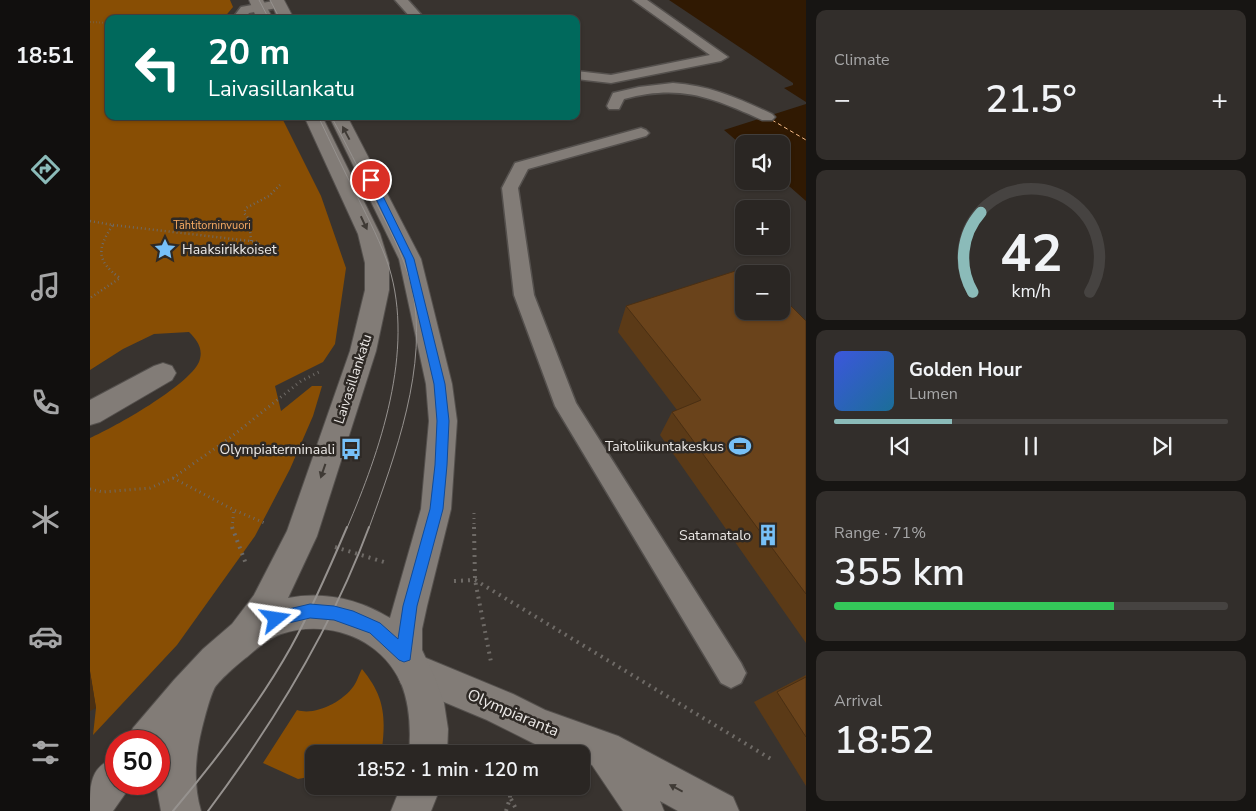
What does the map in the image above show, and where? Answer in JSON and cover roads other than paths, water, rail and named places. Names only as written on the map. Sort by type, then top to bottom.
[{"type":"main road","points":[[278,2],[284,15]]},
{"type":"main road","name":"Laivasillankatu","points":[[245,635],[266,607],[301,536],[364,351],[372,317],[378,276],[377,263],[369,234],[315,120]]},
{"type":"main road","name":"Laivasillankatu","points":[[340,120],[410,259],[439,384],[443,421],[436,509],[406,629],[409,663],[424,696],[428,718],[428,745]]},
{"type":"main road","points":[[90,414],[163,372]]},
{"type":"main road","name":"Laivasillankatu","points":[[156,730],[225,652],[245,635],[265,623],[287,615],[310,611],[334,613],[353,618],[375,628],[409,663]]},
{"type":"main road","name":"Olympiaranta","points":[[409,663],[537,726],[604,750],[719,811]]},
{"type":"main road","name":"Laivasillankatu","points":[[181,811],[176,775],[179,748],[188,712],[206,673]]},
{"type":"main road","points":[[604,750],[639,799],[644,811]]},
{"type":"main road","points":[[90,808],[105,790]]},
{"type":"lane","points":[[401,0],[415,15]]},
{"type":"lane","points":[[580,76],[611,80],[721,58],[639,0]]},
{"type":"lane","points":[[241,15],[245,10],[260,9],[278,2]]},
{"type":"lane","points":[[614,106],[618,96],[636,90],[673,87],[705,92],[767,117]]},
{"type":"lane","points":[[641,133],[520,166],[510,188],[524,294],[566,406],[731,673]]},
{"type":"tram line","points":[[259,0],[267,15]]},
{"type":"tram line","points":[[270,0],[278,15]]},
{"type":"tram line","points":[[320,120],[371,223],[389,267],[396,299],[398,332],[396,366],[390,400],[382,434],[371,467],[347,528]]},
{"type":"tram line","points":[[333,120],[400,252],[412,288],[416,317],[416,348],[407,410],[399,441],[369,528]]},
{"type":"tram line","points":[[173,811],[236,732],[278,669],[306,618],[347,527]]},
{"type":"tram line","points":[[208,811],[256,744],[299,675],[337,602],[369,527]]},
{"type":"place","name":"Haaksirikkoiset","points":[[165,249]]},
{"type":"place","name":"Taitoliikuntakeskus","points":[[740,446]]},
{"type":"place","name":"Olympiaterminaali","points":[[351,449]]},
{"type":"place","name":"Satamatalo","points":[[768,535]]},
{"type":"park label","name":"Tähtitorninvuori","points":[[212,225]]}]
